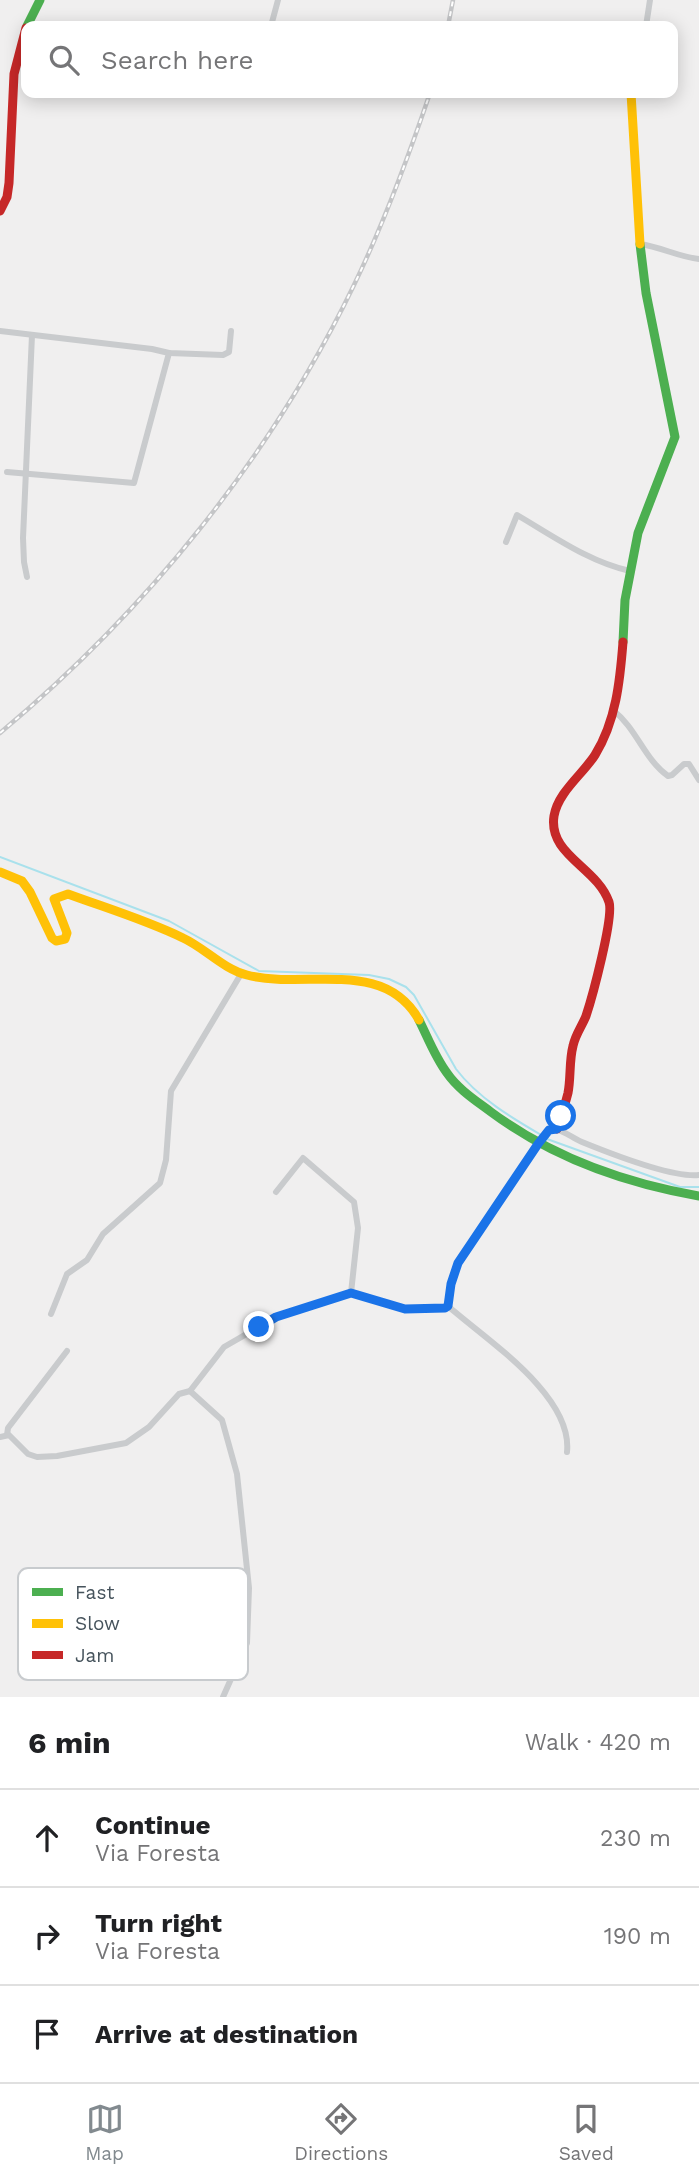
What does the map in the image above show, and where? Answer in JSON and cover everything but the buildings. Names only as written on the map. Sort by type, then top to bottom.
[{"type":"street","points":[[30,21],[40,0]]},
{"type":"street","points":[[272,21],[278,0]]},
{"type":"street","points":[[647,21],[650,0]]},
{"type":"street","points":[[0,211],[9,190],[14,77],[21,42]]},
{"type":"street","points":[[448,1306],[458,1263],[539,1142],[553,1129],[568,1093],[573,1044],[585,1019],[598,976],[610,905],[600,883],[561,847],[555,837],[554,816],[560,800],[594,757],[605,738],[614,711],[630,571],[638,533],[675,437],[646,293],[640,244],[631,98]]},
{"type":"street","points":[[640,244],[658,246],[687,258],[699,259]]},
{"type":"street","points":[[0,331],[169,353],[223,355],[229,352],[231,331]]},
{"type":"street","points":[[27,577],[23,562],[23,538],[32,335]]},
{"type":"street","points":[[7,472],[134,482],[169,353]]},
{"type":"street","points":[[506,542],[517,515],[585,555],[630,571]]},
{"type":"street","points":[[614,711],[667,776],[684,764],[689,764],[699,780]]},
{"type":"street","points":[[0,872],[22,881],[56,941],[65,939],[67,933],[58,916],[54,899],[68,894],[184,938],[241,974],[269,980],[369,984],[394,991],[411,1006],[434,1053],[456,1084],[498,1118],[539,1142],[630,1181],[664,1191],[699,1196]]},
{"type":"street","points":[[51,1314],[67,1274],[87,1260],[103,1234],[160,1184],[166,1160],[172,1091],[241,974]]},
{"type":"street","points":[[553,1129],[580,1142],[651,1166],[681,1174],[699,1175]]},
{"type":"street","points":[[276,1192],[303,1158],[354,1202],[358,1228],[351,1293]]},
{"type":"street","points":[[67,1351],[3,1436],[28,1454],[37,1457],[57,1456],[126,1443],[149,1427],[179,1394],[190,1391],[225,1347],[276,1317],[351,1293],[405,1309],[448,1306]]},
{"type":"street","points":[[448,1306],[526,1371],[544,1393],[556,1410],[565,1435],[567,1452]]},
{"type":"street","points":[[190,1391],[222,1420],[237,1474],[247,1568]]},
{"type":"street","points":[[248,1578],[248,1608]]},
{"type":"street","points":[[223,1697],[231,1680]]},
{"type":"waterway","points":[[0,857],[169,921],[259,971],[369,975],[389,979],[406,987],[414,995],[456,1069],[465,1079],[496,1107],[543,1136]]},
{"type":"waterway","points":[[547,1139],[680,1187],[699,1187]]},
{"type":"railway","points":[[449,21],[453,0]]},
{"type":"railway","points":[[0,733],[54,686],[105,636],[201,528],[244,470],[321,349],[354,285],[395,190],[428,98]]},
{"type":"traffic: fast","points":[[30,21],[40,0]]},
{"type":"traffic: fast","points":[[623,642],[625,600],[638,533],[675,437],[646,293],[640,244]]},
{"type":"traffic: fast","points":[[419,1020],[451,1079],[473,1099],[515,1128],[564,1155],[617,1176],[699,1196]]},
{"type":"traffic: slow","points":[[631,98],[640,244]]},
{"type":"traffic: slow","points":[[0,872],[22,881],[56,941],[65,939],[67,933],[54,899],[68,894],[169,932],[247,975],[293,980],[342,979],[386,988],[404,1001],[419,1020]]},
{"type":"traffic: jam","points":[[0,211],[7,197],[9,183],[14,74],[21,47]]},
{"type":"traffic: jam","points":[[557,1129],[568,1093],[574,1042],[593,993],[606,940],[610,910],[603,890],[558,841],[554,816],[560,799],[595,755],[608,728],[618,686],[623,642]]},
{"type":"route","points":[[259,1327],[276,1317],[351,1293],[405,1309],[448,1306],[458,1263],[538,1144],[549,1130],[557,1129],[561,1116]]}]
